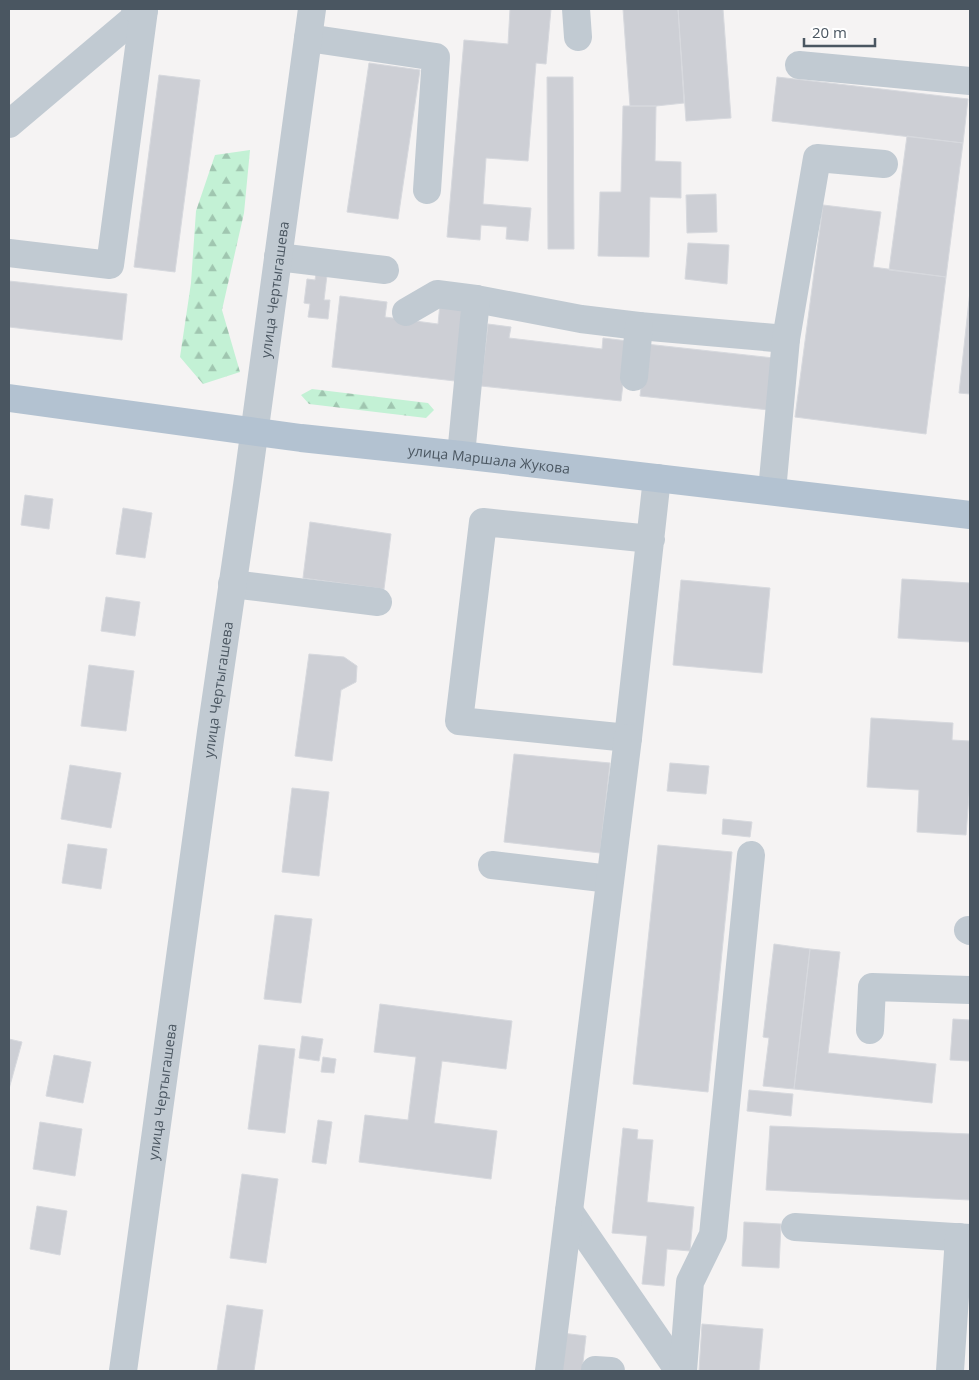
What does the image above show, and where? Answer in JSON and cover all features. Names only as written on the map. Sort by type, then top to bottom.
[{"type":"main road","name":"улица Маршала Жукова","points":[[9,398],[301,438],[970,515]]},
{"type":"street","points":[[9,124],[139,9]]},
{"type":"street","points":[[9,254],[110,265],[139,9]]},
{"type":"street","name":"улица Чертыгашева","points":[[123,1371],[312,9]]},
{"type":"street","points":[[576,9],[578,37]]},
{"type":"street","points":[[308,38],[436,57],[427,190]]},
{"type":"street","points":[[799,65],[970,81]]},
{"type":"street","points":[[772,491],[786,338],[817,158],[884,164]]},
{"type":"street","points":[[278,257],[385,270]]},
{"type":"street","points":[[406,312],[437,294],[476,299],[581,319],[639,326],[786,338]]},
{"type":"street","points":[[461,455],[476,299]]},
{"type":"street","points":[[634,377],[639,326]]},
{"type":"street","points":[[549,1371],[628,738],[657,478]]},
{"type":"street","points":[[628,738],[459,721],[483,522],[650,539]]},
{"type":"street","points":[[232,584],[378,602]]},
{"type":"street","points":[[683,1371],[690,1282],[713,1235],[751,854]]},
{"type":"street","points":[[492,865],[610,879]]},
{"type":"street","points":[[870,1030],[872,987],[970,990]]},
{"type":"street","points":[[569,1211],[679,1371]]},
{"type":"street","points":[[795,1227],[965,1237],[950,1371]]},
{"type":"street","points":[[595,1371],[611,1371]]},
{"type":"green space","points":[[250,150],[244,213],[222,310],[240,372],[203,384],[180,357],[191,283],[196,211],[215,155]]},
{"type":"green space","points":[[312,389],[428,403],[434,410],[426,418],[309,404],[301,395]]},
{"type":"building","points":[[510,9],[551,9],[546,64],[536,63],[528,161],[486,158],[483,204],[531,208],[528,241],[506,239],[507,227],[481,225],[480,240],[447,237],[464,40],[508,44]]},
{"type":"building","points":[[623,9],[678,9],[684,103],[630,106]]},
{"type":"building","points":[[678,9],[723,9],[731,118],[686,121]]},
{"type":"building","points":[[369,63],[420,70],[398,219],[347,212]]},
{"type":"building","points":[[159,75],[200,80],[175,272],[134,267]]},
{"type":"building","points":[[547,77],[573,77],[574,249],[548,249]]},
{"type":"building","points":[[777,77],[968,99],[963,143],[772,121]]},
{"type":"building","points":[[623,106],[656,106],[655,161],[681,162],[681,198],[650,197],[649,257],[598,256],[600,192],[621,192]]},
{"type":"building","points":[[907,136],[963,143],[946,277],[889,270]]},
{"type":"building","points":[[716,194],[717,232],[687,233],[686,195]]},
{"type":"building","points":[[823,205],[881,212],[873,267],[946,277],[926,434],[795,417]]},
{"type":"building","points":[[688,243],[729,245],[727,284],[685,279]]},
{"type":"building","points":[[316,274],[327,275],[324,300],[330,300],[328,319],[308,317],[310,304],[304,303],[307,279],[315,280]]},
{"type":"building","points":[[9,281],[127,294],[122,340],[9,327]]},
{"type":"building","points":[[970,291],[970,394],[959,393]]},
{"type":"building","points":[[340,296],[387,302],[385,317],[438,324],[440,304],[464,306],[455,381],[332,367]]},
{"type":"building","points":[[488,324],[511,327],[509,338],[602,349],[603,338],[628,341],[621,401],[481,386]]},
{"type":"building","points":[[646,344],[774,358],[769,410],[640,396]]},
{"type":"building","points":[[25,495],[53,499],[49,529],[21,525]]},
{"type":"building","points":[[123,508],[152,513],[145,558],[116,554]]},
{"type":"building","points":[[310,522],[391,534],[384,589],[303,578]]},
{"type":"building","points":[[902,579],[970,583],[970,642],[898,638]]},
{"type":"building","points":[[681,580],[770,588],[762,673],[673,665]]},
{"type":"building","points":[[106,597],[140,602],[135,636],[101,631]]},
{"type":"building","points":[[309,654],[344,657],[357,666],[356,682],[341,690],[332,761],[295,756]]},
{"type":"building","points":[[89,665],[134,671],[126,731],[81,726]]},
{"type":"building","points":[[871,718],[953,723],[952,740],[970,741],[970,782],[966,835],[917,832],[919,790],[867,787]]},
{"type":"building","points":[[514,754],[610,763],[600,853],[504,842]]},
{"type":"building","points":[[670,763],[709,766],[706,794],[667,791]]},
{"type":"building","points":[[70,765],[121,773],[111,828],[61,819]]},
{"type":"building","points":[[292,788],[329,792],[319,876],[282,872]]},
{"type":"building","points":[[723,819],[752,822],[750,837],[722,834]]},
{"type":"building","points":[[68,844],[107,849],[101,889],[62,883]]},
{"type":"building","points":[[658,845],[732,852],[708,1092],[633,1084]]},
{"type":"building","points":[[275,915],[312,919],[301,1003],[264,999]]},
{"type":"building","points":[[774,944],[810,949],[794,1089],[763,1086],[769,1038],[763,1037]]},
{"type":"building","points":[[810,949],[840,952],[828,1053],[936,1064],[932,1103],[794,1089]]},
{"type":"building","points":[[380,1004],[512,1021],[506,1069],[442,1061],[434,1123],[497,1131],[491,1179],[359,1162],[365,1115],[408,1120],[416,1057],[374,1052]]},
{"type":"building","points":[[953,1019],[970,1020],[970,1061],[950,1060]]},
{"type":"building","points":[[302,1036],[323,1039],[319,1061],[299,1058]]},
{"type":"building","points":[[9,1039],[22,1042],[9,1089]]},
{"type":"building","points":[[259,1045],[295,1049],[285,1133],[248,1129]]},
{"type":"building","points":[[54,1055],[91,1062],[83,1103],[46,1096]]},
{"type":"building","points":[[323,1057],[336,1059],[334,1073],[321,1072]]},
{"type":"building","points":[[749,1090],[793,1094],[791,1116],[747,1111]]},
{"type":"building","points":[[318,1120],[332,1122],[326,1164],[312,1162]]},
{"type":"building","points":[[40,1122],[82,1129],[75,1176],[33,1169]]},
{"type":"building","points":[[770,1126],[970,1134],[970,1200],[766,1190]]},
{"type":"building","points":[[623,1128],[638,1130],[637,1139],[653,1140],[647,1202],[694,1207],[690,1251],[667,1249],[664,1286],[642,1284],[647,1236],[612,1233]]},
{"type":"building","points":[[242,1174],[278,1179],[266,1263],[230,1258]]},
{"type":"building","points":[[37,1206],[67,1211],[60,1255],[30,1249]]},
{"type":"building","points":[[744,1222],[781,1224],[779,1268],[742,1266]]},
{"type":"building","points":[[227,1305],[263,1310],[254,1371],[217,1371]]},
{"type":"building","points":[[702,1324],[763,1329],[759,1371],[699,1371]]},
{"type":"building","points":[[562,1333],[586,1336],[582,1371],[558,1371]]}]
